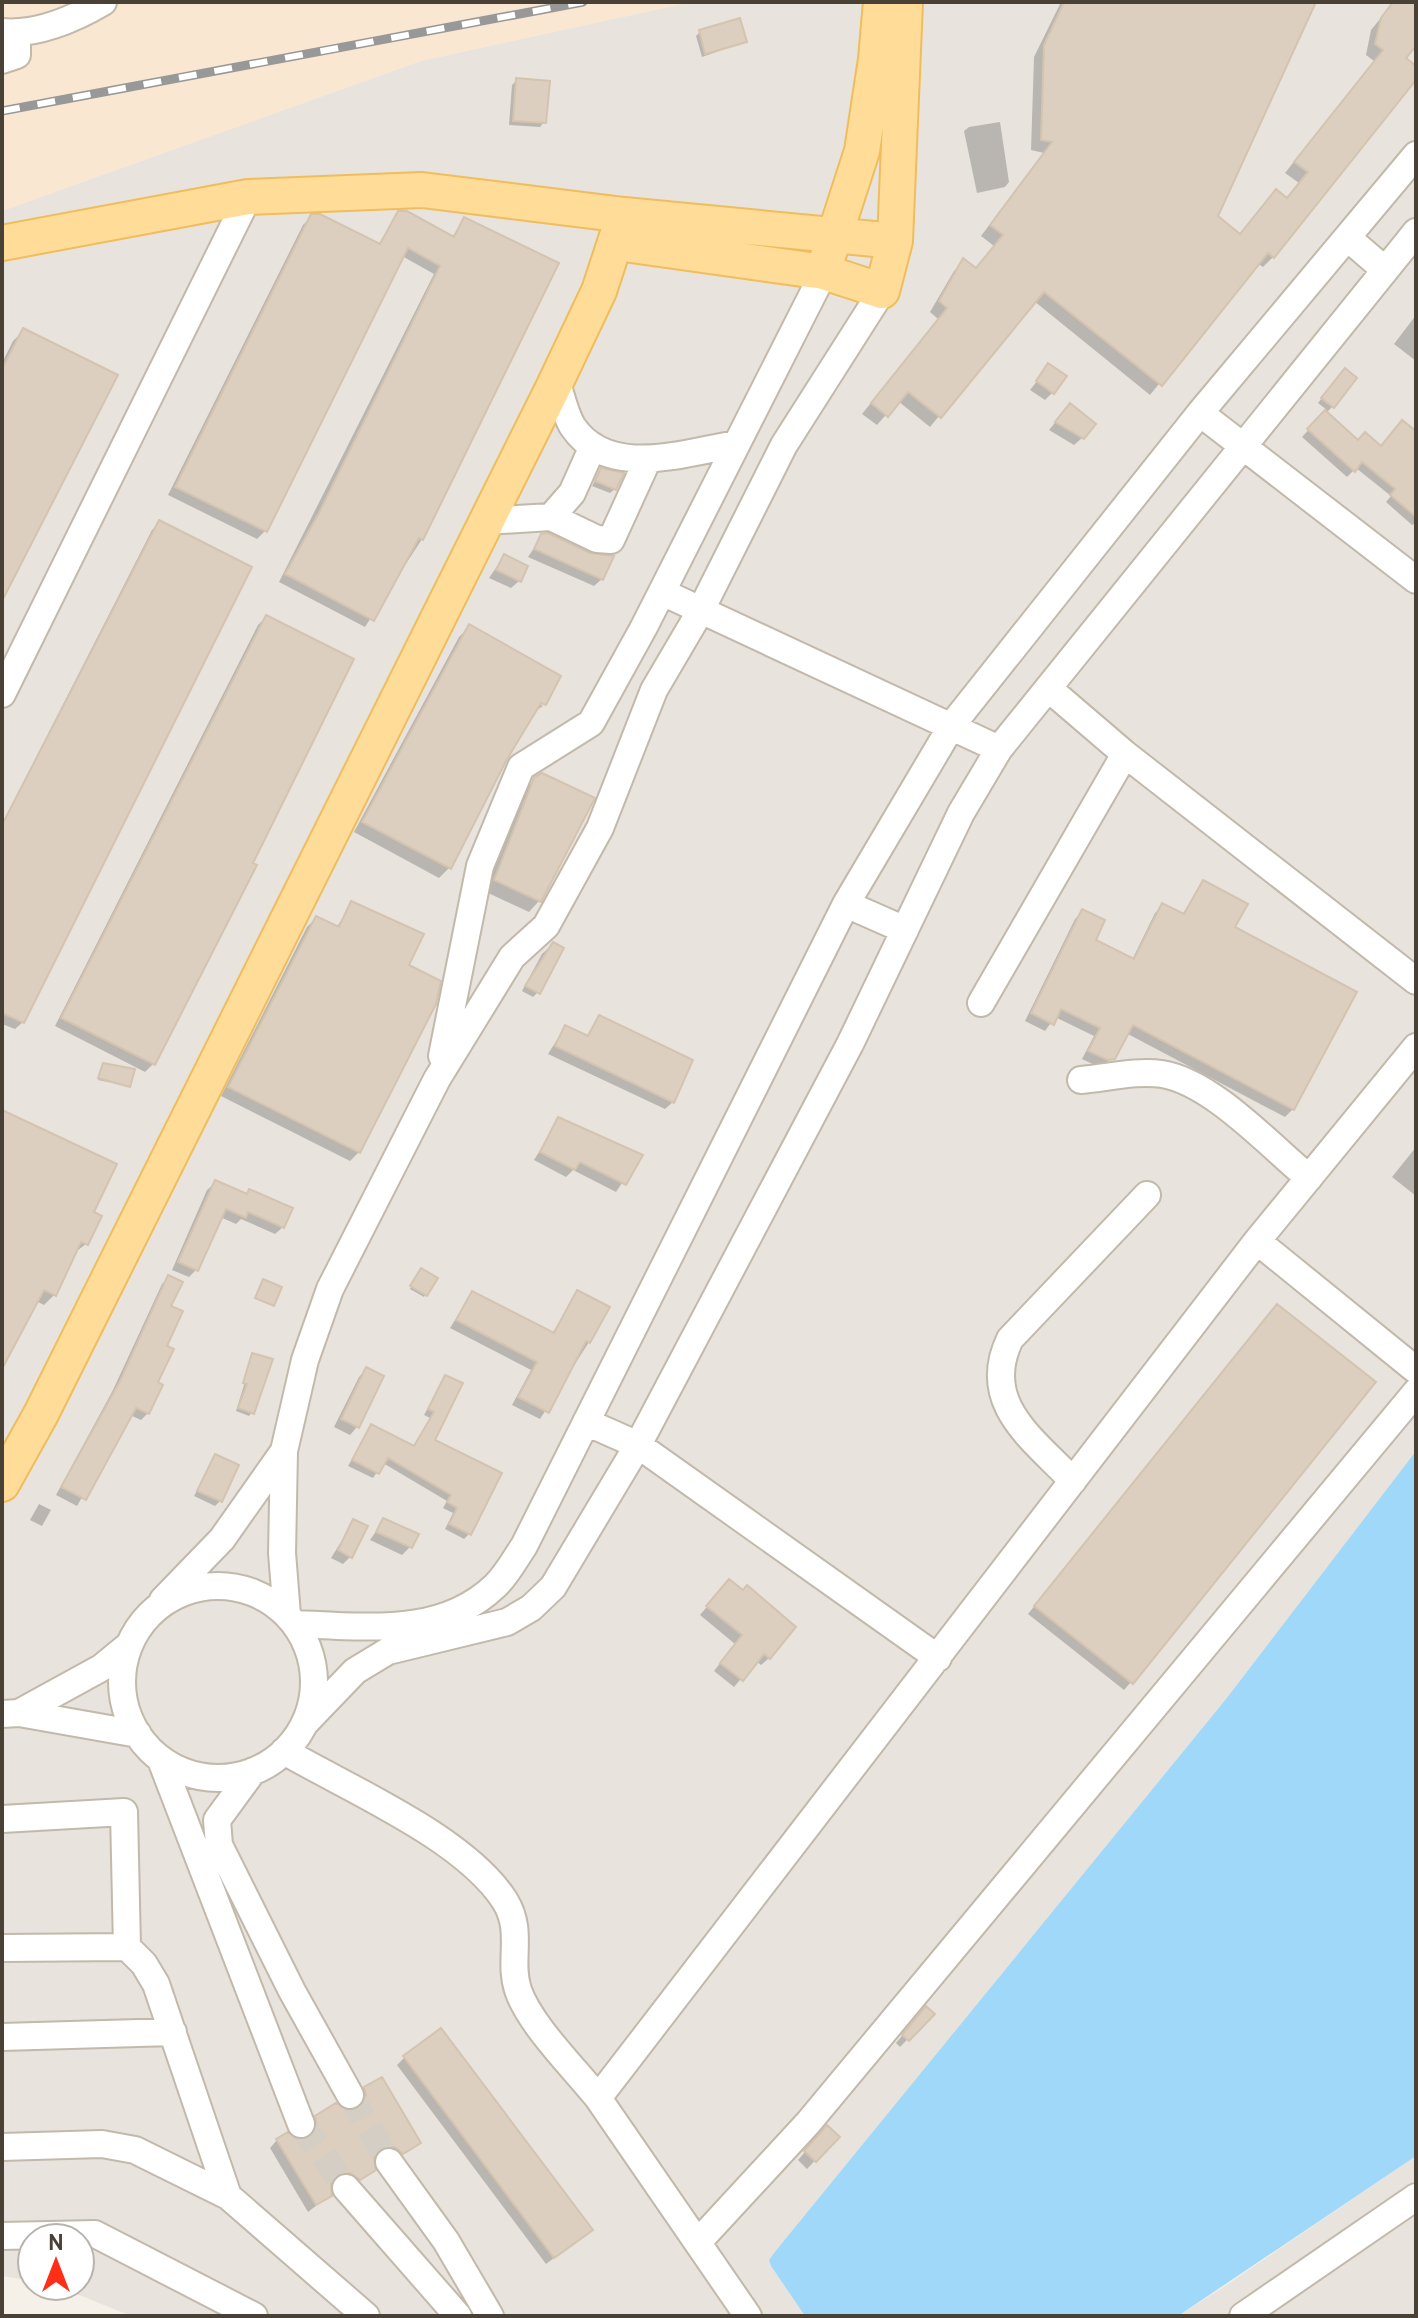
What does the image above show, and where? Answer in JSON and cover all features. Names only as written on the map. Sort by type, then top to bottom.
[{"type":"main road","points":[[824,272],[862,151],[881,2]]},
{"type":"main road","points":[[2,243],[248,197],[422,190],[824,272],[882,291],[895,241],[905,2]]},
{"type":"main road","points":[[621,229],[895,241]]},
{"type":"main road","points":[[2,1484],[41,1414],[556,380],[621,229]]},
{"type":"street","points":[[2,60],[17,55],[9,33],[78,17],[103,2]]},
{"type":"street","points":[[291,1620],[410,1626],[437,1622],[478,1601],[498,1584],[524,1546],[846,904],[952,725],[1200,413],[1349,239],[1416,155]]},
{"type":"street","points":[[2,694],[248,197]]},
{"type":"street","points":[[161,1760],[199,1776],[226,1777],[253,1771],[284,1751],[306,1722],[355,1671],[388,1651],[507,1622],[531,1608],[553,1587],[584,1540],[638,1445],[850,1044],[961,813],[999,749],[1416,232]]},
{"type":"street","points":[[1349,239],[1385,270]]},
{"type":"street","points":[[437,1079],[480,866],[521,767],[591,723],[662,592],[824,272]]},
{"type":"street","points":[[291,1620],[282,1553],[284,1451],[305,1360],[330,1289],[437,1079],[512,957],[546,926],[554,912],[600,828],[654,690],[701,610],[784,445],[882,291]]},
{"type":"street","points":[[556,380],[573,427],[593,446],[609,455],[648,459],[737,444]]},
{"type":"street","points":[[1200,413],[1416,580]]},
{"type":"street","points":[[551,517],[572,493],[593,446]]},
{"type":"street","points":[[486,521],[551,517],[597,539],[611,540],[648,459]]},
{"type":"street","points":[[662,592],[999,749]]},
{"type":"street","points":[[1048,688],[1125,754],[1416,981]]},
{"type":"street","points":[[981,1003],[1125,754]]},
{"type":"street","points":[[846,904],[905,930]]},
{"type":"street","points":[[598,2098],[1257,1241],[1416,1047]]},
{"type":"street","points":[[1081,1080],[1159,1073],[1182,1079],[1208,1094],[1309,1178]]},
{"type":"street","points":[[1073,1481],[1011,1415],[1000,1390],[1000,1360],[1010,1339],[1147,1195]]},
{"type":"street","points":[[1257,1241],[1416,1370]]},
{"type":"street","points":[[699,2241],[808,2123],[1416,1392]]},
{"type":"street","points":[[586,1422],[638,1445],[938,1658]]},
{"type":"street","points":[[10,1714],[101,1668],[129,1645],[152,1612],[222,1539],[284,1451]]},
{"type":"street","points":[[152,1612],[177,1596],[221,1586],[263,1598],[291,1620],[308,1647],[314,1672],[313,1697],[306,1722]]},
{"type":"street","points":[[129,1645],[122,1673],[124,1701],[138,1734],[161,1760],[301,2124]]},
{"type":"street","points":[[10,1714],[138,1734]]},
{"type":"street","points":[[284,1751],[426,1829],[484,1875],[506,1903],[517,1934],[517,1987],[525,2006],[598,2098],[748,2316]]},
{"type":"street","points":[[253,1771],[217,1820],[219,1845],[292,1991],[350,2095]]},
{"type":"street","points":[[2,1819],[124,1812],[127,1947],[144,1964],[156,1984],[228,2196]]},
{"type":"street","points":[[2,1948],[127,1947]]},
{"type":"street","points":[[2,2037],[173,2032]]},
{"type":"street","points":[[2,2147],[102,2144],[135,2150],[228,2196],[366,2316]]},
{"type":"street","points":[[389,2162],[446,2241],[490,2316]]},
{"type":"street","points":[[346,2188],[458,2316]]},
{"type":"street","points":[[1243,2316],[1416,2197]]},
{"type":"street","points":[[2,2236],[95,2234],[254,2316]]},
{"type":"shaded area","points":[[2,2],[692,2],[421,61],[2,211]]},
{"type":"shaded area","points":[[692,2],[1416,2],[1416,1451],[1226,1699],[778,2248],[770,2260],[771,2266],[805,2316],[131,2316],[96,2302],[96,2222],[16,2222],[16,2278],[2,2276],[2,211],[421,61]]},
{"type":"shaded area","points":[[1416,2156],[1416,2316],[1178,2316],[1219,2290]]},
{"type":"water","points":[[1416,1451],[1416,2156],[1178,2316],[805,2316],[769,2260],[1226,1699]]},
{"type":"building","points":[[1064,2],[1316,2],[1218,216],[1240,234],[1276,189],[1287,198],[1308,172],[1294,162],[1383,50],[1375,44],[1381,18],[1393,2],[1416,2],[1416,46],[1406,58],[1416,66],[1416,80],[1274,258],[1268,253],[1162,386],[1044,292],[941,418],[908,392],[888,417],[871,403],[947,308],[939,301],[963,258],[976,268],[1003,235],[990,225],[1052,142],[1041,140],[1044,45]]},
{"type":"building","points":[[740,18],[747,42],[705,54],[699,30]]},
{"type":"building","points":[[516,78],[550,81],[546,123],[513,121]]},
{"type":"building","points":[[398,211],[407,211],[454,237],[464,217],[559,263],[423,540],[419,538],[374,621],[285,574],[320,511],[440,266],[408,248],[267,532],[175,487],[311,214],[320,214],[380,244]]},
{"type":"building","points":[[23,328],[118,375],[2,601],[2,369]]},
{"type":"building","points":[[1048,363],[1067,376],[1054,394],[1036,381]]},
{"type":"building","points":[[1345,368],[1357,378],[1334,408],[1321,398]]},
{"type":"building","points":[[1070,403],[1096,424],[1084,439],[1055,422]]},
{"type":"building","points":[[1325,410],[1358,440],[1365,432],[1381,446],[1402,420],[1416,431],[1416,517],[1390,495],[1395,489],[1362,462],[1355,472],[1307,429]]},
{"type":"building","points":[[601,468],[624,473],[616,490],[595,481]]},
{"type":"building","points":[[159,520],[252,567],[24,1023],[2,1013],[2,825]]},
{"type":"building","points":[[548,533],[590,553],[614,556],[603,580],[534,549],[541,534]]},
{"type":"building","points":[[504,554],[528,566],[521,582],[496,570]]},
{"type":"building","points":[[266,615],[354,659],[253,863],[257,865],[155,1065],[61,1018]]},
{"type":"building","points":[[469,624],[561,676],[546,705],[541,703],[506,761],[451,869],[362,822]]},
{"type":"building","points":[[542,773],[595,798],[541,902],[494,880],[534,778]]},
{"type":"building","points":[[1203,880],[1248,904],[1235,927],[1357,992],[1294,1110],[1133,1025],[1115,1059],[1108,1060],[1088,1051],[1100,1028],[1061,1009],[1054,1025],[1031,1013],[1082,909],[1105,920],[1096,940],[1134,959],[1162,903],[1184,914]]},
{"type":"building","points":[[351,901],[424,934],[409,965],[441,981],[436,1004],[360,1153],[228,1087],[316,916],[339,927]]},
{"type":"building","points":[[553,942],[564,948],[540,994],[525,986]]},
{"type":"building","points":[[599,1015],[693,1060],[674,1103],[555,1046],[565,1025],[588,1036]]},
{"type":"building","points":[[103,1063],[135,1069],[130,1087],[98,1078]]},
{"type":"building","points":[[2,1110],[117,1164],[94,1212],[102,1216],[88,1245],[81,1242],[56,1296],[44,1290],[2,1369]]},
{"type":"building","points":[[558,1117],[643,1155],[626,1185],[580,1162],[575,1170],[540,1152]]},
{"type":"building","points":[[215,1180],[247,1194],[249,1189],[293,1208],[284,1228],[248,1212],[246,1218],[226,1209],[198,1271],[178,1262]]},
{"type":"building","points":[[421,1268],[438,1278],[427,1296],[410,1286]]},
{"type":"building","points":[[168,1275],[183,1282],[171,1306],[183,1311],[167,1346],[174,1349],[158,1382],[163,1385],[149,1414],[136,1408],[86,1500],[61,1487],[120,1381]]},
{"type":"building","points":[[263,1279],[282,1287],[274,1306],[255,1298]]},
{"type":"building","points":[[577,1290],[610,1307],[590,1343],[586,1341],[549,1413],[518,1397],[537,1362],[456,1320],[472,1291],[554,1333]]},
{"type":"building","points":[[1277,1304],[1376,1382],[1133,1684],[1034,1606]]},
{"type":"building","points":[[252,1353],[273,1359],[254,1414],[238,1408],[247,1384],[243,1383]]},
{"type":"building","points":[[366,1367],[384,1376],[359,1428],[341,1419]]},
{"type":"building","points":[[445,1375],[463,1383],[435,1440],[502,1473],[471,1535],[449,1524],[457,1508],[447,1502],[451,1495],[388,1458],[379,1474],[352,1460],[371,1424],[414,1446],[434,1412],[428,1409]]},
{"type":"building","points":[[215,1454],[239,1465],[222,1502],[197,1491]]},
{"type":"building","points":[[383,1518],[419,1534],[412,1548],[376,1532]]},
{"type":"building","points":[[353,1519],[368,1526],[352,1558],[338,1550]]},
{"type":"building","points":[[729,1579],[743,1590],[747,1585],[796,1627],[770,1659],[764,1654],[743,1681],[720,1663],[742,1635],[706,1606]]},
{"type":"building","points":[[926,2006],[935,2014],[909,2041],[902,2035]]},
{"type":"building","points":[[441,2028],[593,2230],[554,2258],[403,2056]]},
{"type":"building","points":[[382,2077],[421,2143],[403,2154],[395,2147],[380,2149],[374,2156],[376,2170],[360,2180],[350,2173],[336,2176],[331,2184],[332,2196],[316,2205],[276,2139],[288,2132],[298,2140],[307,2139],[317,2127],[315,2116],[336,2103],[349,2111],[358,2108],[366,2096],[364,2087]]},
{"type":"building","points":[[827,2125],[840,2137],[816,2162],[804,2151]]},
{"type":"tunnel","points":[[350,2095],[389,2162]]},
{"type":"tunnel","points":[[301,2124],[346,2188]]},
{"type":"railway","points":[[2,111],[583,2]]}]
